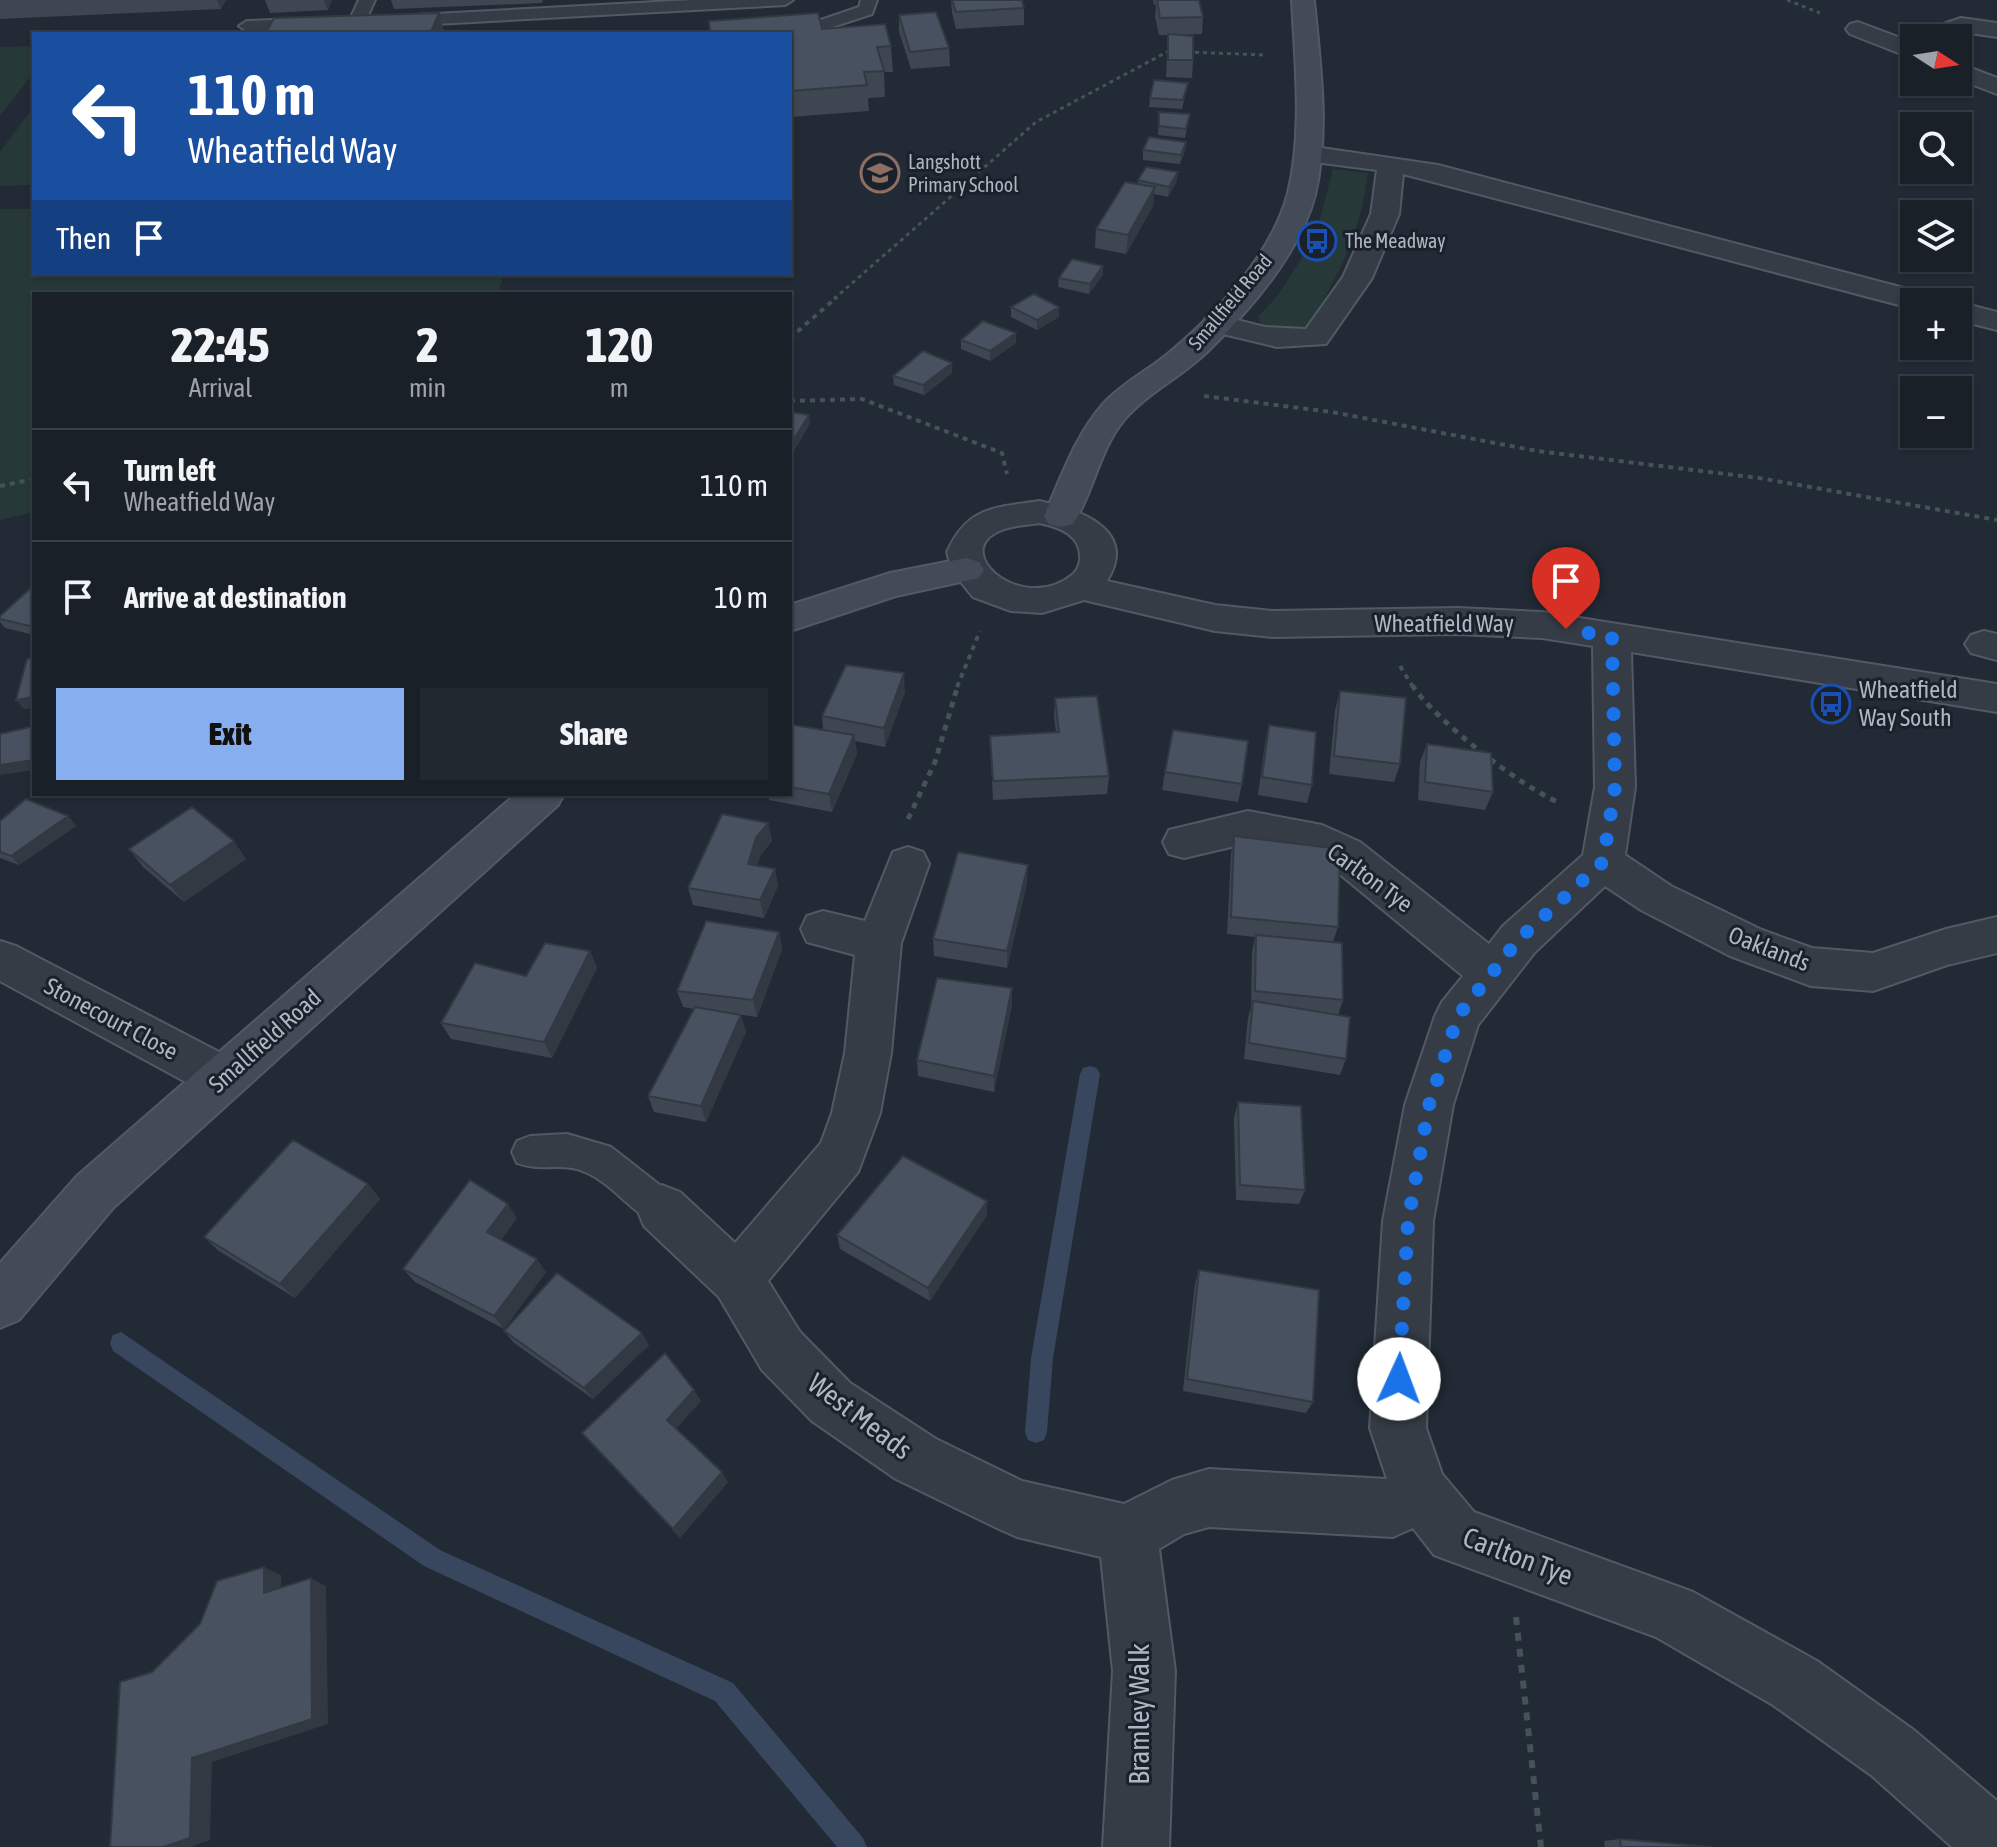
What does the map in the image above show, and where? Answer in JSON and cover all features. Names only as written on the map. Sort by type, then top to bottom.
[{"type":"street","name":"Smallfield Road","points":[[1061,516],[1101,430],[1116,410],[1182,358],[1217,324],[1264,267],[1293,217],[1301,197],[1308,154],[1303,0]]},
{"type":"street","points":[[1972,27],[1997,30]]},
{"type":"street","points":[[1858,29],[1900,44]]},
{"type":"street","points":[[1972,76],[1997,87]]},
{"type":"street","points":[[1308,154],[1391,164],[1900,296]]},
{"type":"street","points":[[1217,324],[1257,338],[1284,341],[1315,338],[1357,278],[1385,214],[1391,164]]},
{"type":"street","points":[[1972,315],[1997,321]]},
{"type":"street","points":[[1039,512],[1061,516],[1081,526],[1094,540],[1100,556],[1095,573],[1082,587],[1044,600],[1023,600],[988,590],[966,570],[963,554],[968,540],[979,527],[996,518],[1016,513],[1039,512]]},
{"type":"street","points":[[792,617],[890,585],[966,570]]},
{"type":"street","name":"Wheatfield Way","points":[[1082,587],[1215,618],[1273,624],[1458,621],[1542,625],[1997,698]]},
{"type":"street","points":[[1606,843],[1615,787],[1612,637]]},
{"type":"street","name":"Smallfield Road","points":[[0,1302],[95,1192],[541,796]]},
{"type":"street","name":"Carlton Tye","points":[[1184,842],[1248,827],[1307,836],[1345,854],[1492,973]]},
{"type":"street","name":"Oaklands","points":[[1606,843],[1668,904],[1746,943],[1811,967],[1873,972],[1946,947],[1997,935]]},
{"type":"street","name":"Carlton Tye","points":[[1606,843],[1519,939],[1458,1016],[1429,1105],[1408,1221],[1398,1428],[1419,1491],[1455,1534],[1672,1613],[1795,1683],[1893,1753],[1992,1839],[1997,1847]]},
{"type":"street","points":[[737,1279],[841,1156],[856,1113],[868,1053],[879,943],[908,864]]},
{"type":"street","points":[[823,929],[879,943]]},
{"type":"street","name":"Stonecourt Close","points":[[0,959],[223,1078]]},
{"type":"street","name":"West Meads","points":[[662,1209],[737,1279],[781,1351],[831,1402],[916,1459],[1017,1508],[1128,1534]]},
{"type":"street","points":[[1128,1534],[1172,1509],[1209,1498],[1393,1508],[1419,1491]]},
{"type":"street","name":"Bramley Walk","points":[[1128,1534],[1144,1671],[1136,1847]]},
{"type":"lane","points":[[357,22],[367,0]]},
{"type":"lane","points":[[247,26],[712,13],[785,0]]},
{"type":"lane","points":[[764,32],[811,29],[866,10],[869,0]]},
{"type":"lane","points":[[523,32],[543,16]]},
{"type":"lane","points":[[530,1152],[567,1150],[598,1159],[662,1209]]},
{"type":"path","points":[[792,336],[1036,122],[1167,52],[1306,57]]},
{"type":"path","points":[[1136,393],[1183,394],[1332,412],[1537,451],[1759,478],[1997,520]]},
{"type":"path","points":[[792,401],[862,399],[1002,453],[1016,513]]},
{"type":"path","points":[[0,486],[32,479]]},
{"type":"path","points":[[908,864],[889,858],[935,762],[953,697],[980,630],[1004,609],[1023,600]]},
{"type":"path","points":[[1373,623],[1425,705],[1536,793],[1606,843]]},
{"type":"path","points":[[1509,1554],[1541,1847]]},
{"type":"shaded area","points":[[32,46],[32,75],[0,116],[0,47]]},
{"type":"shaded area","points":[[32,109],[32,185],[0,186],[0,152]]},
{"type":"shaded area","points":[[1333,169],[1368,173],[1354,236],[1338,273],[1305,329],[1283,332],[1261,324],[1258,317],[1278,295],[1315,237]]},
{"type":"shaded area","points":[[0,209],[32,209],[32,276],[503,276],[499,292],[32,292],[32,512],[0,520]]},
{"type":"building","points":[[952,0],[1022,0],[1024,8],[956,12]]},
{"type":"building","points":[[1157,0],[1199,0],[1203,17],[1160,18]]},
{"type":"building","points":[[936,12],[949,48],[910,52],[899,15]]},
{"type":"building","points":[[439,13],[431,32],[266,32],[274,18]]},
{"type":"building","points":[[818,13],[822,29],[885,24],[891,46],[877,47],[884,71],[864,72],[867,85],[792,91],[792,32],[710,32],[709,21]]},
{"type":"building","points":[[1168,34],[1193,36],[1193,60],[1168,60]]},
{"type":"building","points":[[1154,80],[1188,83],[1183,100],[1150,98]]},
{"type":"building","points":[[1159,112],[1190,114],[1186,129],[1159,126]]},
{"type":"building","points":[[1149,137],[1186,142],[1181,155],[1143,150]]},
{"type":"building","points":[[1146,167],[1178,172],[1169,187],[1138,180]]},
{"type":"building","points":[[1125,182],[1155,187],[1128,235],[1096,229]]},
{"type":"building","points":[[1072,259],[1103,266],[1090,284],[1059,278]]},
{"type":"building","points":[[1034,294],[1059,307],[1037,320],[1011,307]]},
{"type":"building","points":[[983,321],[1016,333],[990,351],[961,340]]},
{"type":"building","points":[[923,351],[952,363],[923,385],[893,376]]},
{"type":"building","points":[[792,412],[809,415],[792,442]]},
{"type":"building","points":[[32,587],[32,627],[0,619]]},
{"type":"building","points":[[32,658],[32,697],[16,700],[27,659]]},
{"type":"building","points":[[846,665],[904,673],[884,728],[822,716]]},
{"type":"building","points":[[1340,691],[1406,698],[1400,764],[1334,756]]},
{"type":"building","points":[[1097,696],[1109,776],[993,781],[990,736],[1059,732],[1055,698]]},
{"type":"building","points":[[793,725],[854,735],[829,794],[792,787]]},
{"type":"building","points":[[1269,725],[1316,732],[1312,785],[1262,777]]},
{"type":"building","points":[[32,726],[32,760],[0,765],[0,734]]},
{"type":"building","points":[[1173,730],[1248,741],[1242,784],[1165,772]]},
{"type":"building","points":[[1427,744],[1491,753],[1493,792],[1425,782]]},
{"type":"building","points":[[26,799],[68,816],[11,856],[0,852],[0,821]]},
{"type":"building","points":[[192,807],[234,841],[170,885],[129,849]]},
{"type":"building","points":[[722,814],[768,823],[756,838],[748,864],[775,869],[760,900],[688,888]]},
{"type":"building","points":[[1234,836],[1340,849],[1338,927],[1231,917]]},
{"type":"building","points":[[958,852],[1028,865],[1007,951],[933,939]]},
{"type":"building","points":[[706,921],[779,932],[753,1000],[677,991]]},
{"type":"building","points":[[1256,935],[1342,943],[1343,1000],[1255,991]]},
{"type":"building","points":[[545,943],[590,951],[544,1042],[441,1023],[475,963],[526,976]]},
{"type":"building","points":[[937,978],[1012,988],[994,1076],[917,1060]]},
{"type":"building","points":[[1253,1001],[1350,1017],[1346,1059],[1249,1043]]},
{"type":"building","points":[[695,1007],[741,1015],[701,1106],[648,1096]]},
{"type":"building","points":[[1238,1102],[1301,1106],[1305,1190],[1240,1185]]},
{"type":"building","points":[[293,1140],[368,1184],[280,1284],[204,1237]]},
{"type":"building","points":[[903,1156],[987,1201],[928,1288],[837,1235]]},
{"type":"building","points":[[470,1180],[508,1204],[487,1232],[537,1259],[494,1316],[403,1269]]},
{"type":"building","points":[[1199,1270],[1319,1290],[1313,1402],[1187,1379]]},
{"type":"building","points":[[557,1273],[642,1333],[584,1388],[504,1331]]},
{"type":"building","points":[[665,1353],[694,1390],[667,1420],[722,1472],[673,1529],[582,1433]]},
{"type":"building","points":[[264,1567],[264,1593],[311,1578],[312,1719],[192,1758],[190,1838],[163,1847],[110,1847],[120,1682],[152,1672],[200,1624],[217,1581]]},
{"type":"building","points":[[1620,1839],[1712,1847],[1621,1847]]},
{"type":"waterway","points":[[1036,1432],[1042,1358],[1090,1074]]},
{"type":"waterway","points":[[121,1343],[432,1558],[724,1692],[854,1847]]},
{"type":"place","name":"Langshott Primary School","points":[[880,173]]},
{"type":"place","name":"The Meadway","points":[[1317,241]]},
{"type":"place","name":"Wheatfield Way South","points":[[1831,704]]},
{"type":"route","points":[[1399,1379],[1408,1221],[1429,1105],[1458,1016],[1519,939],[1603,862],[1615,787],[1612,637],[1566,629]]}]
